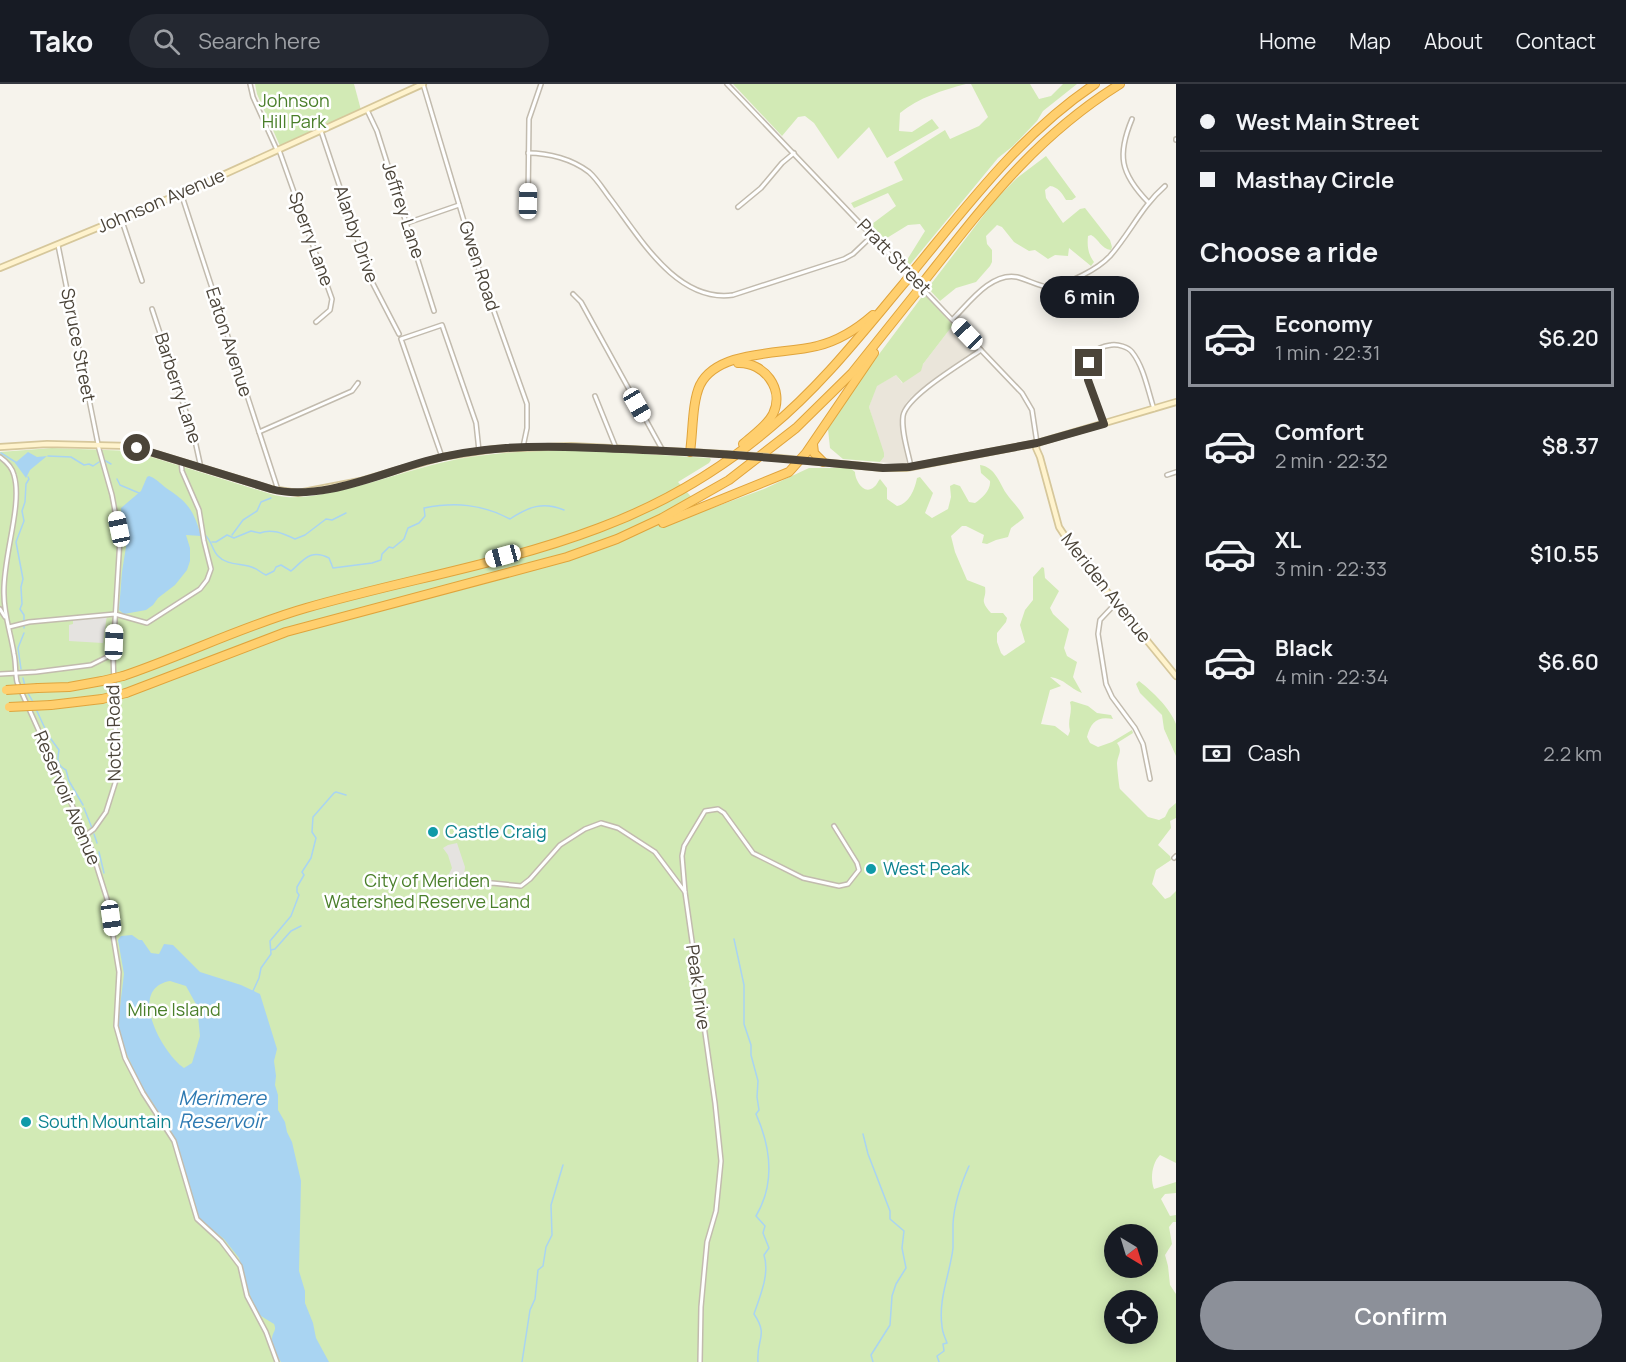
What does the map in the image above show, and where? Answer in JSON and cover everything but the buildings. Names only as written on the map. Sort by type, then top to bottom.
[{"type":"highway","points":[[3,690],[69,687],[123,676],[296,610],[573,537],[649,507],[710,472],[756,440],[804,399],[837,363],[1012,152],[1049,119],[1095,84]]},
{"type":"highway","points":[[625,536],[707,494],[748,466],[811,415],[846,379],[988,200],[1023,161],[1070,119],[1120,84]]},
{"type":"highway","points":[[694,421],[699,387],[716,367],[730,361],[809,348],[837,339],[866,321],[897,291]]},
{"type":"highway","points":[[4,707],[51,705],[102,699],[126,693],[286,632],[383,604],[557,560],[640,532],[782,476],[789,472],[813,443],[905,307]]},
{"type":"highway","points":[[690,452],[694,421],[704,386],[712,375],[723,367],[738,363],[752,364],[764,371],[773,383],[776,402],[770,418],[710,472]]},
{"type":"highway","points":[[813,443],[814,453],[823,462]]},
{"type":"main road","name":"Johnson Avenue","points":[[0,268],[182,193],[423,84]]},
{"type":"main road","points":[[0,447],[35,444],[130,446],[278,490],[298,493],[337,486],[442,457],[523,447],[657,450],[769,457],[883,468],[911,467],[1037,443],[1176,402]]},
{"type":"main road","name":"Meriden Avenue","points":[[1037,443],[1036,448],[1059,527],[1078,556],[1176,676]]},
{"type":"street","name":"Sperry Lane","points":[[250,84],[253,97],[278,150],[332,299],[330,310],[316,322]]},
{"type":"street","name":"Gwen Road","points":[[423,84],[475,258],[526,404],[527,428],[523,447]]},
{"type":"street","points":[[528,201],[529,119],[541,84]]},
{"type":"street","name":"Pratt Street","points":[[728,84],[953,319],[1027,401],[1032,410],[1037,443]]},
{"type":"street","name":"Jeffrey Lane","points":[[367,110],[377,131],[408,223],[434,311]]},
{"type":"street","points":[[1132,119],[1125,135],[1122,157],[1127,173],[1148,202]]},
{"type":"street","name":"Alanby Drive","points":[[321,130],[371,280],[399,334]]},
{"type":"street","points":[[528,153],[552,154],[589,172],[664,268],[694,288],[706,293],[719,296],[734,295],[844,259],[873,236]]},
{"type":"street","points":[[738,207],[761,188],[782,163],[794,153]]},
{"type":"street","points":[[953,319],[985,288],[1003,278],[1013,276],[1053,288],[1095,267],[1110,256],[1148,202],[1165,186]]},
{"type":"street","name":"Eaton Avenue","points":[[182,193],[278,490]]},
{"type":"street","points":[[408,223],[459,205]]},
{"type":"street","points":[[121,218],[142,281]]},
{"type":"street","name":"Spruce Street","points":[[58,245],[99,445]]},
{"type":"street","points":[[573,294],[581,302],[663,451]]},
{"type":"street","name":"Barberry Lane","points":[[152,309],[194,436],[201,468]]},
{"type":"street","points":[[442,457],[401,339],[442,325],[476,423],[479,451]]},
{"type":"street","points":[[1104,424],[1088,380],[1087,366],[1093,354],[1105,346],[1117,345],[1130,350],[1138,360],[1154,409]]},
{"type":"street","points":[[911,467],[903,424],[906,406],[918,394],[981,350]]},
{"type":"street","points":[[259,432],[352,391],[358,383]]},
{"type":"street","points":[[595,396],[616,448]]},
{"type":"street","name":"Notch Road","points":[[86,835],[94,829],[106,812],[117,777],[112,654],[120,550],[119,529],[99,445]]},
{"type":"street","points":[[0,457],[11,467],[16,483],[15,506],[3,584],[7,619]]},
{"type":"street","points":[[9,627],[29,622],[115,614],[147,623],[204,585],[211,564],[204,541],[199,510],[182,471],[181,461]]},
{"type":"street","points":[[1167,475],[1176,472]]},
{"type":"street","points":[[1116,603],[1100,620],[1098,634],[1106,684],[1143,744],[1150,779]]},
{"type":"street","points":[[0,609],[7,619]]},
{"type":"street","name":"Reservoir Avenue","points":[[7,619],[17,685],[86,835],[111,918],[119,972],[117,1032],[135,1080],[174,1141],[197,1219],[221,1240],[240,1266],[247,1296],[266,1332],[277,1362]]},
{"type":"street","points":[[0,674],[91,665],[112,654]]},
{"type":"street","points":[[685,892],[682,856],[684,846],[705,811],[718,809],[724,813],[753,853],[803,878],[839,886],[848,884],[859,870],[834,826]]},
{"type":"street","name":"Peak Drive","points":[[455,886],[492,883],[521,886],[560,845],[585,829],[601,823],[618,828],[655,852],[685,892],[714,1091],[721,1161],[716,1211],[707,1242],[701,1308],[700,1362]]},
{"type":"shaded area","points":[[953,325],[977,350],[912,396],[906,403],[901,415],[907,465],[880,462],[884,457],[869,407],[876,386],[896,375],[902,383],[923,364]]},
{"type":"shaded area","points":[[107,615],[103,643],[69,641],[69,625],[73,624],[73,618]]},
{"type":"shaded area","points":[[457,843],[465,867],[464,876],[454,877],[449,874],[452,868],[443,848]]},
{"type":"green space","name":"Johnson Hill Park","points":[[255,84],[354,84],[361,110],[280,146],[257,94]]},
{"type":"green space","points":[[733,84],[966,84],[931,95],[900,113],[899,131],[912,132],[932,119],[939,128],[887,158],[869,127],[838,159],[814,123],[805,116],[798,117],[782,136]]},
{"type":"green space","points":[[971,84],[1030,84],[1039,99],[1051,96],[1063,84],[1077,84],[1043,111],[1037,121],[998,158],[908,267],[907,260],[925,231],[920,224],[908,225],[882,241],[868,227],[896,206],[888,193],[854,208],[851,203],[903,180],[894,162],[945,130],[950,139],[979,126],[988,117]]},
{"type":"green space","points":[[1046,156],[1076,197],[1066,200],[1055,188],[1050,186],[1045,190],[1046,198],[1063,223],[1080,209],[1085,208],[1110,240],[1111,250],[1105,248],[1091,235],[1088,236],[1089,253],[1094,262],[1091,266],[1069,248],[1068,256],[1055,255],[1048,259],[1035,250],[1029,251],[1014,242],[1002,227],[997,225],[986,236],[987,244],[992,250],[990,266],[976,282],[956,288],[940,301],[928,288],[996,199],[1017,178]]},
{"type":"green space","points":[[924,294],[953,325],[923,364],[921,371],[903,383],[896,375],[877,386],[869,407],[884,453],[880,462],[843,459],[830,448],[828,429],[865,373]]},
{"type":"green space","name":"City of Meriden Watershed Reserve Land","points":[[52,448],[132,451],[274,495],[297,497],[351,488],[459,459],[507,453],[594,451],[710,458],[709,463],[678,482],[704,511],[764,489],[809,468],[850,468],[855,472],[861,486],[867,490],[874,487],[880,479],[887,488],[887,499],[897,506],[908,499],[917,478],[920,477],[933,493],[925,513],[932,518],[948,509],[951,497],[950,486],[954,484],[960,486],[969,502],[975,503],[988,491],[990,481],[981,473],[980,465],[985,466],[996,476],[1024,518],[1011,528],[1008,537],[987,544],[982,543],[984,535],[966,526],[962,526],[951,536],[967,580],[985,587],[984,602],[991,613],[1003,613],[1007,618],[997,633],[1001,653],[1004,656],[1025,642],[1020,625],[1025,610],[1033,600],[1033,577],[1042,567],[1045,578],[1059,591],[1050,608],[1053,614],[1069,629],[1064,648],[1067,656],[1077,662],[1073,677],[1082,693],[1050,677],[1061,686],[1050,690],[1041,724],[1055,726],[1068,736],[1070,702],[1072,701],[1088,706],[1097,713],[1111,715],[1113,719],[1103,718],[1096,721],[1090,727],[1087,737],[1090,743],[1098,747],[1132,730],[1133,733],[1117,743],[1120,750],[1117,763],[1120,789],[1148,817],[1159,820],[1165,817],[1176,803],[1176,818],[1170,821],[1171,828],[1158,845],[1170,856],[1171,860],[1156,870],[1152,884],[1165,899],[1176,891],[1176,1163],[1160,1155],[1155,1162],[1152,1176],[1154,1189],[1176,1182],[1176,1193],[1165,1194],[1161,1199],[1170,1216],[1176,1215],[1176,1222],[1169,1227],[1172,1244],[1165,1255],[1170,1285],[1176,1294],[1176,1362],[0,1362],[0,452]]},
{"type":"green space","points":[[1139,681],[1160,700],[1176,724],[1176,756],[1164,729],[1162,715],[1140,693],[1136,684]]},
{"type":"water","points":[[28,452],[37,457],[47,456],[30,470],[26,478],[15,463]]},
{"type":"water","points":[[149,476],[186,504],[193,514],[201,536],[186,535],[190,548],[190,561],[187,570],[175,585],[146,610],[124,614],[119,610],[126,547],[121,508],[141,491]]},
{"type":"water","name":"Merimere Reservoir","points":[[132,935],[142,940],[151,953],[159,954],[164,944],[173,945],[200,972],[241,985],[260,994],[277,1049],[274,1061],[278,1110],[292,1142],[301,1181],[299,1271],[305,1291],[305,1303],[316,1338],[329,1362],[281,1362],[272,1344],[274,1324],[261,1316],[253,1305],[239,1258],[224,1239],[198,1218],[175,1138],[140,1083],[123,1046],[118,1023],[124,974],[118,940],[121,936]],"holes":[[[170,981],[186,986],[197,1006],[200,1036],[192,1063],[184,1068],[167,1050],[159,1036],[150,1008],[151,996],[157,986]]]},
{"type":"waterway","points":[[1,453],[17,463]]},
{"type":"waterway","points":[[48,456],[71,457],[84,465],[93,466],[99,462]]},
{"type":"waterway","points":[[104,460],[111,464]]},
{"type":"waterway","points":[[24,628],[24,615],[20,609],[23,579],[16,542],[24,521],[22,511],[28,477]]},
{"type":"waterway","points":[[117,479],[120,485],[139,493]]},
{"type":"waterway","points":[[232,535],[243,520],[257,511],[261,502],[271,498]]},
{"type":"waterway","points":[[205,535],[216,554],[222,559],[254,568],[266,575],[281,565],[291,571],[307,557],[317,554],[329,558],[333,568],[381,560],[382,554],[389,547],[393,548],[404,539],[408,528],[419,523],[425,516],[424,508],[447,505],[479,507],[510,519],[523,511],[536,507],[549,506],[564,510]]},
{"type":"waterway","points":[[212,542],[227,535],[234,538],[251,531],[260,533],[273,531],[295,539],[305,535],[326,519],[332,520],[346,513]]},
{"type":"waterway","points":[[21,669],[18,648],[24,633]]},
{"type":"waterway","points":[[23,678],[25,686]]},
{"type":"waterway","points":[[28,693],[33,702]]},
{"type":"waterway","points":[[36,709],[48,735],[59,750],[59,764],[66,770],[69,781],[83,805]]},
{"type":"waterway","points":[[253,991],[261,968],[271,954],[270,941],[291,916],[299,895],[297,887],[304,875],[302,872],[311,858],[316,838],[312,832],[313,817],[334,793],[346,795]]},
{"type":"waterway","points":[[84,808],[92,828]]},
{"type":"waterway","points":[[94,834],[97,843]]},
{"type":"waterway","points":[[99,852],[104,873]]},
{"type":"waterway","points":[[271,950],[275,949],[291,931],[301,926]]},
{"type":"waterway","points":[[734,939],[744,985],[744,1024],[758,1081],[759,1110],[756,1114],[765,1140],[769,1166],[766,1191],[756,1216],[765,1226],[763,1233],[769,1248],[764,1255],[765,1277],[754,1314],[761,1328],[758,1362]]},
{"type":"waterway","points":[[863,1134],[868,1154],[890,1211],[890,1219],[904,1231],[902,1248],[906,1268],[892,1296],[890,1325],[871,1355],[873,1362]]},
{"type":"waterway","points":[[522,1362],[530,1310],[535,1299],[538,1270],[543,1266],[546,1247],[552,1235],[551,1205],[563,1165]]},
{"type":"waterway","points":[[939,1362],[937,1356],[944,1351],[943,1344],[947,1343],[941,1316],[952,1258],[954,1217],[958,1195],[969,1166]]},
{"type":"place","name":"Castle Craig","points":[[433,832]]},
{"type":"place","name":"West Peak","points":[[871,869]]},
{"type":"place","name":"South Mountain","points":[[26,1122]]},
{"type":"route","points":[[137,448],[291,493],[347,484],[454,455],[539,446],[707,453],[906,468],[1037,443],[1104,424],[1088,380],[1087,366],[1089,363]]},
{"type":"park label","name":"Mine Island","points":[[174,1010]]}]
